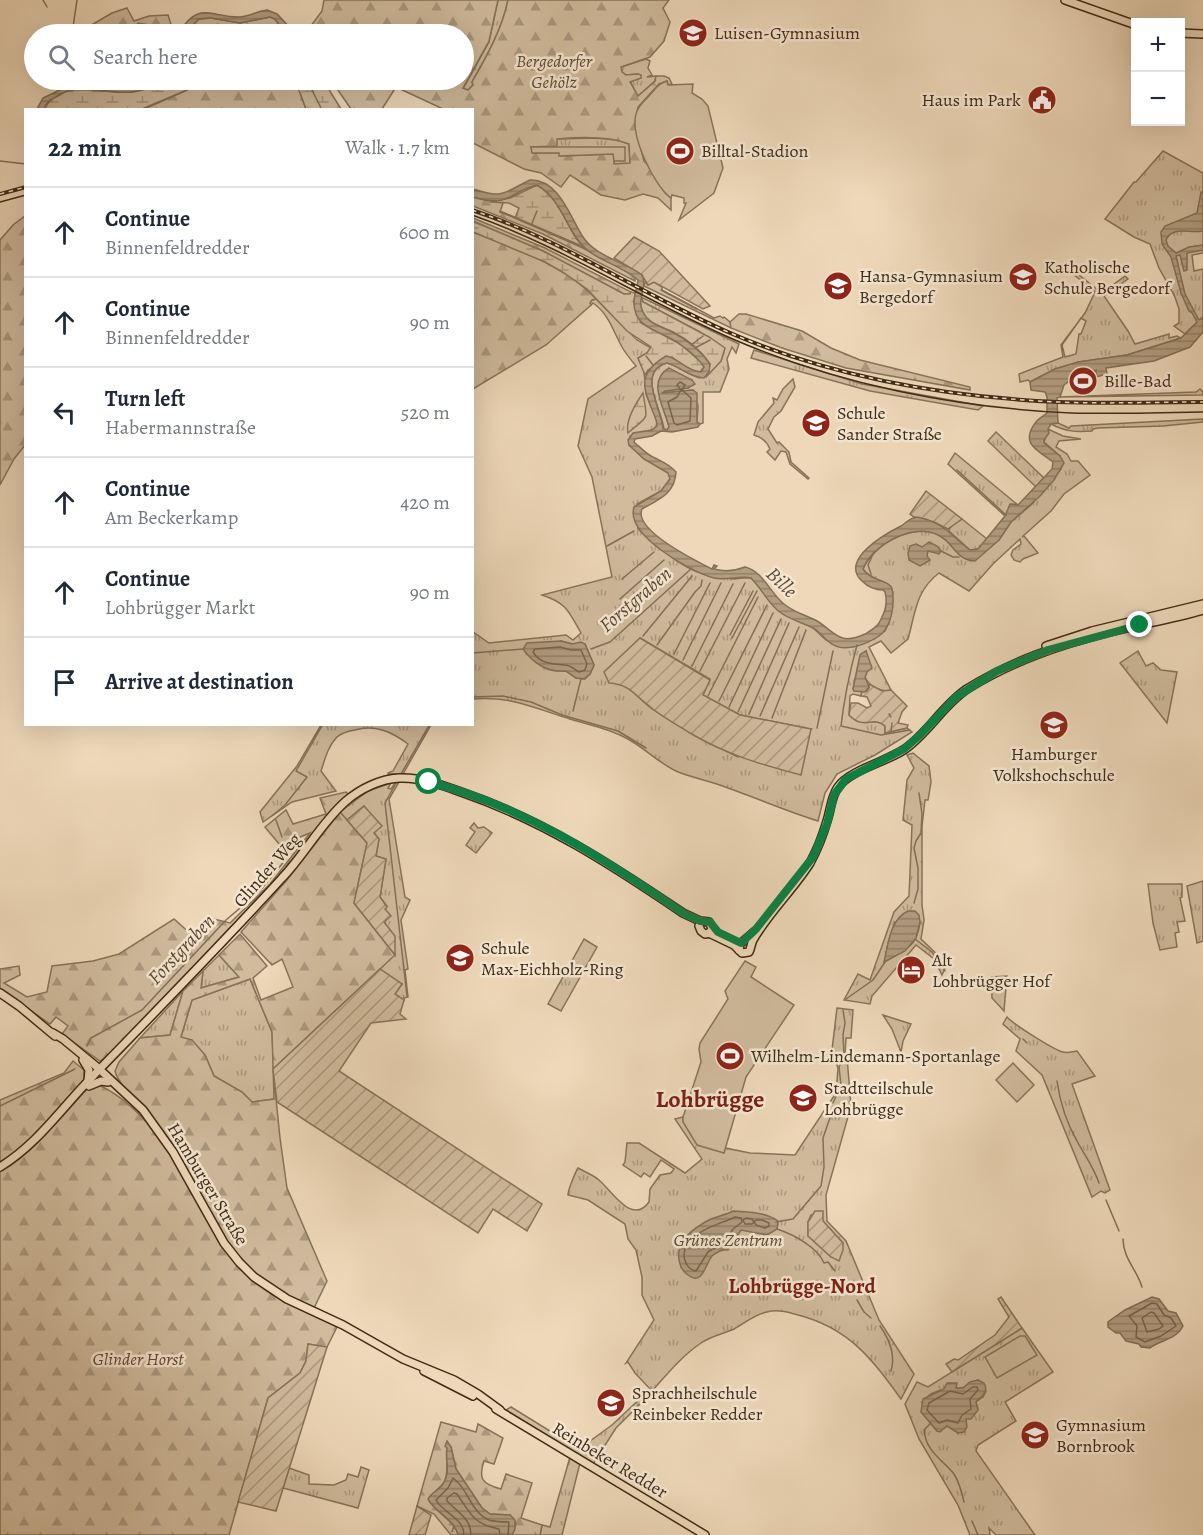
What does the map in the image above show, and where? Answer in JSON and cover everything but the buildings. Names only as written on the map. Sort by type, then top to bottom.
[{"type":"main road","points":[[1065,0],[1131,23]]},
{"type":"main road","points":[[1185,33],[1202,34]]},
{"type":"main road","points":[[1188,611],[1203,604]]},
{"type":"main road","points":[[711,930],[710,922],[702,924],[702,933],[711,930],[744,945],[754,938],[813,857],[834,795],[843,781],[889,758],[908,744],[956,697],[997,671],[1029,656],[1093,634],[1188,611],[1203,610]]},
{"type":"main road","name":"Glinder Weg","points":[[0,1167],[55,1119],[143,1027],[283,877],[338,809],[357,793],[389,779],[410,778],[444,786],[492,804],[563,836],[702,924]]},
{"type":"main road","name":"Hamburger Straße","points":[[0,993],[53,1034],[63,1039],[136,1102],[173,1152],[218,1233],[232,1253],[260,1282],[298,1304]]},
{"type":"main road","points":[[87,1061],[109,1063],[110,1081],[89,1083],[87,1061]]},
{"type":"main road","name":"Reinbeker Redder","points":[[298,1304],[410,1362],[450,1377],[705,1535]]},
{"type":"green space","name":"Bergedorfer Gehölz","points":[[324,0],[498,0],[489,41],[474,68],[474,24],[312,24],[322,11]]},
{"type":"green space","points":[[498,0],[508,0],[498,32],[474,78],[474,69],[489,42]]},
{"type":"green space","name":"Bergedorfer Gehölz","points":[[508,0],[669,0],[663,8],[670,22],[664,41],[650,57],[621,67],[622,72],[626,75],[641,75],[641,78],[630,82],[638,96],[655,81],[656,76],[669,78],[672,84],[668,85],[667,81],[659,84],[638,107],[635,125],[644,161],[665,193],[671,198],[671,210],[658,198],[643,194],[625,200],[601,195],[570,175],[561,187],[541,173],[524,169],[474,144],[474,108],[441,108],[402,90],[474,90],[474,78],[493,42]],"holes":[[[603,138],[629,144],[630,163],[614,164],[614,154],[560,156],[559,153],[533,153],[531,147],[557,146],[557,139]]]},
{"type":"green space","points":[[127,8],[134,21],[149,16],[168,15],[171,24],[93,24],[112,13]]},
{"type":"green space","points":[[270,17],[279,24],[194,24],[199,19],[211,18],[240,23]]},
{"type":"green space","points":[[646,59],[650,61],[648,68],[652,75],[647,77],[656,76],[655,81],[638,96],[630,81],[641,78],[638,74],[626,75],[622,72],[621,67]]},
{"type":"green space","name":"Billtal-Stadion","points":[[667,81],[668,85],[693,84],[692,93],[708,106],[723,168],[714,193],[679,220],[686,203],[684,203],[684,198],[672,195],[671,198],[658,183],[640,147],[635,123],[640,106],[657,87]]},
{"type":"green space","points":[[187,90],[299,90],[306,108],[146,108]]},
{"type":"green space","points":[[187,90],[144,108],[46,108],[54,97],[67,91]]},
{"type":"green space","points":[[299,90],[329,90],[340,108],[306,108]]},
{"type":"green space","name":"Bergedorfer Gehölz","points":[[338,90],[394,90],[383,108],[350,108]]},
{"type":"green space","points":[[603,138],[621,141],[629,144],[630,164],[614,164],[614,155],[531,147],[557,139]]},
{"type":"green space","points":[[531,147],[625,147],[625,161],[614,161],[613,154],[559,156],[559,153],[532,153]]},
{"type":"green space","points":[[1163,151],[1203,173],[1203,253],[1192,255],[1194,271],[1203,269],[1203,317],[1185,334],[1174,326],[1179,323],[1179,309],[1150,244],[1105,219],[1134,182]]},
{"type":"green space","points":[[537,185],[554,200],[575,236],[588,250],[515,218],[519,208],[509,203],[490,202],[510,198]]},
{"type":"green space","points":[[474,197],[503,203],[500,212],[586,250],[635,277],[635,281],[543,234],[474,206]]},
{"type":"green space","points":[[24,217],[24,446],[0,485],[0,240]]},
{"type":"green space","points":[[474,218],[545,248],[631,292],[624,294],[543,251],[474,221]]},
{"type":"green space","points":[[474,222],[543,251],[624,294],[635,293],[634,304],[641,323],[680,344],[704,367],[700,372],[692,371],[672,357],[648,370],[645,375],[638,358],[647,353],[651,347],[627,331],[587,289],[545,262],[474,232]]},
{"type":"green space","points":[[474,233],[522,251],[554,267],[569,276],[596,299],[592,300],[591,305],[546,345],[474,388]]},
{"type":"green space","points":[[634,237],[659,251],[710,306],[703,309],[654,282],[648,285],[642,275],[614,258]]},
{"type":"green space","points":[[1075,272],[1102,293],[1125,276],[1128,279],[1104,296],[1135,344],[1169,334],[1169,338],[1177,336],[1181,338],[1127,355],[1079,362],[1055,369],[1030,382],[1028,380],[1020,382],[1019,374],[1063,357],[1061,345],[1077,323],[1062,345],[1065,357],[1076,354],[1079,334],[1086,321],[1081,318],[1095,292],[1073,274]]},
{"type":"green space","points":[[645,282],[648,285],[654,282],[662,287],[662,290],[714,318],[724,317],[730,322],[731,328],[644,286]]},
{"type":"green space","points":[[641,297],[739,344],[736,353],[732,347],[727,359],[729,369],[720,392],[703,392],[703,423],[697,422],[698,406],[693,390],[662,393],[688,388],[692,380],[682,376],[658,386],[669,427],[667,430],[664,429],[653,392],[653,374],[658,367],[667,363],[700,378],[721,361],[724,352],[700,332],[643,302]]},
{"type":"green space","points":[[641,297],[643,302],[725,348],[721,361],[707,376],[710,364],[698,350],[683,338],[644,317],[640,305]]},
{"type":"green space","points":[[596,299],[637,340],[651,348],[638,358],[644,371],[646,394],[657,420],[657,426],[652,430],[630,436],[629,445],[644,459],[669,473],[670,479],[661,491],[637,504],[638,529],[671,557],[690,569],[733,579],[751,578],[783,614],[812,627],[826,640],[852,647],[869,641],[885,631],[891,615],[891,587],[869,576],[863,569],[875,552],[885,544],[906,534],[918,531],[929,532],[944,538],[961,556],[971,561],[999,540],[1011,522],[1031,505],[1061,469],[1060,456],[1044,442],[1048,429],[1063,436],[1081,439],[1059,441],[1056,447],[1067,454],[1071,461],[1078,461],[1090,475],[1064,494],[1051,511],[1022,537],[1024,536],[1038,553],[1020,562],[1014,560],[1011,555],[1013,550],[1021,544],[1020,539],[969,591],[939,573],[931,580],[921,595],[908,639],[891,653],[881,641],[869,647],[891,690],[879,690],[867,680],[865,677],[867,672],[866,651],[861,654],[853,689],[862,691],[861,696],[853,694],[850,696],[849,715],[864,723],[881,723],[885,726],[885,733],[907,728],[912,732],[875,755],[837,774],[825,793],[818,821],[676,771],[633,742],[605,729],[511,701],[474,699],[474,633],[489,643],[566,635],[573,640],[581,633],[570,614],[557,601],[542,595],[612,577],[592,477],[578,446],[588,399],[636,366],[624,350],[603,312],[593,303],[591,305],[589,303]],"holes":[[[640,638],[710,679],[703,695],[740,715],[811,729],[738,757],[651,708],[631,691],[617,683]],[[561,641],[585,644],[594,665],[585,679],[576,678],[566,671]]]},
{"type":"green space","points":[[739,314],[746,314],[802,331],[831,348],[860,360],[970,387],[970,390],[846,368],[782,348],[731,328],[730,322]]},
{"type":"green space","points":[[754,350],[862,384],[983,406],[978,410],[870,391],[751,358]]},
{"type":"green space","points":[[793,379],[795,387],[768,429],[777,443],[779,442],[789,452],[791,462],[808,479],[790,464],[786,452],[781,451],[775,460],[767,452],[770,449],[766,442],[754,435],[758,422],[774,403],[773,398],[777,400],[783,389]]},
{"type":"green space","points":[[1200,389],[1203,395],[1060,397],[1196,392]]},
{"type":"green space","points":[[643,393],[645,417],[628,433],[630,417]]},
{"type":"green space","points":[[1203,419],[1203,422],[1098,428],[1092,431],[1066,430],[1051,424],[1058,423],[1069,428],[1071,426]]},
{"type":"green space","points":[[996,432],[1044,478],[1036,487],[988,441]]},
{"type":"green space","points":[[955,453],[1018,505],[1012,504],[1005,516],[948,464]]},
{"type":"green space","points":[[926,491],[962,519],[948,529],[910,514]]},
{"type":"green space","points":[[962,519],[987,539],[978,549],[970,550],[949,531],[950,527]]},
{"type":"green space","points":[[640,638],[710,680],[703,695],[740,715],[811,729],[801,775],[758,763],[717,747],[663,716],[635,693],[609,683],[604,672]]},
{"type":"green space","points":[[1138,651],[1146,666],[1153,663],[1161,670],[1177,672],[1167,723],[1120,663]]},
{"type":"green space","points":[[869,684],[882,691],[891,690],[907,706],[898,723],[908,725],[907,728],[885,733],[885,726],[881,723],[859,722],[849,715],[851,703],[858,703],[867,708],[871,706],[867,697],[861,696],[862,691],[867,691],[869,688]]},
{"type":"green space","points":[[320,726],[430,726],[403,774],[388,774],[393,771],[408,744],[402,740],[383,730],[369,728],[341,734],[331,744],[321,771],[336,791],[292,802],[263,822],[260,812],[297,766]]},
{"type":"green space","points":[[913,753],[929,766],[931,782],[928,800],[925,800],[922,826],[924,920],[921,939],[947,964],[942,975],[934,959],[916,945],[872,996],[870,1004],[844,1000],[858,974],[870,980],[894,912],[909,896],[912,825],[903,820],[907,780],[914,768],[907,755]],"holes":[[[895,922],[920,923],[912,944],[885,962]]]},
{"type":"green space","points":[[399,782],[389,799],[405,897],[410,900],[401,920],[408,969],[405,970],[408,997],[404,1000],[395,994],[402,984],[380,969],[395,954],[385,924],[387,906],[380,897],[386,859],[376,856],[379,839],[374,833],[364,806],[347,820],[340,812],[368,791],[391,783],[388,788],[391,789],[395,783]]},
{"type":"green space","points":[[346,792],[349,795],[231,929],[170,994],[100,1061],[62,1034],[68,1026],[56,1017],[50,1024],[0,989],[0,969],[19,966],[20,975],[4,983],[27,997],[47,992],[52,966],[93,961],[119,954],[174,919],[192,935],[214,919],[230,923],[270,884],[310,833],[280,845],[265,827],[286,810],[293,824],[326,814],[320,798]]},
{"type":"green space","points":[[364,806],[382,826],[374,833],[379,839],[376,856],[386,859],[380,897],[391,916],[384,922],[395,936],[395,955],[354,903],[367,843],[347,820]]},
{"type":"green space","points":[[340,812],[367,843],[354,903],[395,955],[273,1069],[272,1032],[250,979],[192,1000],[181,1037],[192,1040],[205,1055],[214,1076],[242,1092],[252,1102],[274,1099],[273,1070],[287,1188],[327,1281],[314,1308],[265,1282],[233,1250],[163,1131],[122,1085],[115,1071],[119,1062],[140,1038],[170,1035],[183,991],[203,971],[201,988],[239,977],[219,955],[240,934],[267,966],[253,978],[261,1000],[293,987],[282,959],[272,965],[241,932],[287,880]]},
{"type":"green space","points":[[474,823],[478,828],[484,827],[492,833],[476,853],[466,845],[475,832],[470,828]]},
{"type":"green space","points":[[1203,881],[1203,941],[1197,943],[1187,886]]},
{"type":"green space","points":[[1148,884],[1182,884],[1182,897],[1180,898],[1185,921],[1177,922],[1179,932],[1175,933],[1177,947],[1160,950],[1153,923]]},
{"type":"green space","points":[[584,939],[597,947],[561,1011],[548,1004]]},
{"type":"green space","points":[[219,955],[239,977],[201,988],[203,971]]},
{"type":"green space","name":"Wilhelm-Lindemann-Sportanlage","points":[[745,961],[756,967],[751,977],[794,1005],[746,1077],[724,1153],[697,1145],[683,1122],[683,1117],[701,1062],[700,1043],[728,999],[725,991]]},
{"type":"green space","points":[[380,969],[402,984],[395,994],[404,1000],[400,1014],[406,1019],[371,1023],[339,1071],[542,1204],[527,1231],[493,1209],[478,1233],[277,1102],[273,1069]]},
{"type":"green space","points":[[1007,976],[1004,1011],[992,998],[991,977]]},
{"type":"green space","points":[[250,979],[272,1032],[275,1099],[252,1102],[242,1092],[214,1076],[205,1055],[181,1037],[192,1000]]},
{"type":"green space","points":[[183,991],[170,1035],[140,1038]]},
{"type":"green space","name":"Grünes Zentrum","points":[[837,1008],[853,1010],[851,1038],[846,1038],[845,1055],[851,1106],[826,1195],[827,1221],[846,1241],[879,1320],[914,1374],[901,1399],[869,1358],[845,1337],[816,1321],[779,1311],[758,1315],[734,1329],[701,1343],[681,1359],[652,1391],[628,1362],[626,1363],[654,1320],[642,1295],[642,1277],[636,1250],[628,1239],[625,1224],[588,1200],[568,1195],[578,1168],[597,1178],[622,1204],[636,1210],[649,1202],[650,1189],[660,1175],[671,1173],[674,1169],[661,1160],[650,1177],[644,1173],[641,1177],[623,1165],[627,1143],[639,1143],[685,1173],[702,1159],[675,1119],[683,1117],[683,1121],[724,1152],[725,1148],[750,1153],[795,1155],[836,1093],[838,1068],[832,1050]],"holes":[[[811,1215],[823,1221],[843,1243],[831,1257],[808,1236],[808,1222]]]},
{"type":"green space","points":[[883,1015],[911,1024],[903,1041],[901,1052],[892,1029]]},
{"type":"green space","points":[[1007,1017],[1025,1031],[1058,1050],[1077,1051],[1095,1076],[1072,1084],[1110,1190],[1105,1193],[1101,1191],[1092,1197],[1042,1075],[1016,1051],[1020,1039],[1003,1024]]},
{"type":"green space","points":[[73,1061],[84,1070],[84,1083],[40,1131],[0,1164],[0,1100],[64,1073]]},
{"type":"green space","points":[[1013,1063],[1034,1085],[1017,1102],[996,1080]]},
{"type":"green space","name":"Glinder Horst","points":[[101,1086],[121,1098],[156,1133],[186,1175],[249,1276],[279,1299],[337,1327],[327,1347],[308,1344],[306,1361],[300,1373],[268,1398],[229,1535],[0,1535],[0,1171],[36,1142],[89,1087]]},
{"type":"green space","points":[[815,1211],[823,1211],[823,1221],[843,1243],[839,1261],[831,1257],[808,1236],[808,1222]]},
{"type":"green space","points":[[1001,1297],[1022,1328],[952,1372],[946,1364],[954,1359],[958,1360],[995,1335],[1009,1317],[998,1299]]},
{"type":"green space","points":[[1022,1328],[1053,1372],[1005,1402],[1016,1421],[978,1445],[976,1451],[1035,1535],[996,1535],[989,1528],[990,1535],[970,1535],[958,1505],[919,1439],[905,1404],[917,1382],[928,1387]],"holes":[[[978,1380],[986,1391],[983,1397],[975,1402],[978,1408],[966,1419],[958,1433],[950,1426],[946,1426],[923,1403],[934,1392],[962,1388]]]},
{"type":"green space","points":[[1020,1336],[1025,1336],[1037,1355],[997,1378],[985,1357]]},
{"type":"green space","points":[[308,1344],[327,1347],[276,1511],[238,1502],[268,1398],[300,1373],[306,1361]]},
{"type":"green space","points":[[644,1395],[647,1397],[616,1428],[593,1464],[506,1410],[511,1407],[579,1449],[612,1425]]},
{"type":"green space","points":[[441,1422],[476,1432],[478,1424],[503,1438],[494,1464],[484,1461],[481,1472],[483,1480],[501,1489],[506,1474],[532,1483],[521,1518],[542,1525],[540,1535],[512,1535],[516,1524],[510,1515],[490,1514],[482,1508],[456,1469],[451,1447],[447,1448],[446,1478],[429,1501],[450,1521],[458,1535],[451,1535],[434,1514],[417,1506]]},
{"type":"green space","points":[[570,1457],[580,1463],[562,1535],[540,1535],[542,1525],[550,1527]]},
{"type":"green space","points":[[361,1467],[369,1470],[358,1508],[283,1488],[289,1468],[309,1475],[309,1484],[334,1485],[346,1480],[348,1474],[358,1477]]},
{"type":"green space","points":[[417,1506],[431,1515],[425,1535],[409,1535]]},
{"type":"water","points":[[267,10],[277,14],[286,24],[279,24],[270,17],[240,23],[211,18],[199,19],[194,24],[185,24],[192,17],[205,13],[239,17]]},
{"type":"water","points":[[60,90],[71,90],[50,100],[44,108],[38,108],[43,98]]},
{"type":"water","points":[[95,90],[142,90],[129,92]]},
{"type":"water","points":[[530,180],[540,181],[549,186],[556,192],[588,244],[642,275],[644,284],[641,307],[646,317],[689,342],[710,364],[709,372],[704,378],[694,376],[667,363],[658,367],[653,374],[653,392],[663,429],[667,430],[669,427],[658,388],[662,374],[669,368],[692,380],[695,384],[688,388],[662,393],[693,390],[697,393],[697,422],[700,424],[698,427],[672,432],[661,431],[652,436],[635,439],[634,442],[646,453],[676,472],[673,486],[669,491],[642,509],[642,517],[647,526],[668,544],[712,569],[714,565],[717,566],[714,569],[722,571],[745,567],[751,569],[788,607],[844,638],[850,639],[871,631],[878,625],[884,612],[885,592],[867,585],[856,573],[856,565],[860,556],[876,541],[910,519],[918,517],[942,527],[970,550],[978,549],[1005,516],[1010,504],[1018,505],[1052,469],[1053,462],[1032,446],[1030,441],[1031,430],[1047,413],[1047,397],[1045,392],[1031,390],[1030,382],[1055,369],[1078,362],[1127,355],[1181,338],[1197,322],[1181,293],[1171,257],[1162,244],[1161,232],[1165,226],[1197,213],[1201,192],[1203,193],[1203,231],[1177,231],[1169,235],[1166,240],[1168,246],[1176,253],[1189,247],[1203,245],[1203,250],[1187,253],[1187,270],[1184,271],[1180,255],[1176,256],[1185,294],[1199,320],[1203,317],[1203,332],[1190,347],[1154,361],[1106,368],[1107,374],[1096,377],[1096,370],[1076,376],[1064,385],[1060,397],[1057,398],[1058,423],[1051,424],[1044,440],[1044,443],[1060,456],[1064,463],[1054,480],[1011,522],[999,540],[975,561],[963,557],[944,538],[928,532],[917,531],[906,534],[884,544],[868,560],[863,569],[870,576],[888,584],[892,589],[893,608],[890,621],[879,636],[868,642],[849,648],[837,647],[815,629],[777,610],[751,578],[719,579],[704,574],[662,551],[639,529],[634,518],[634,507],[661,491],[670,479],[668,473],[644,459],[629,445],[628,440],[633,433],[652,430],[657,426],[646,394],[647,374],[657,362],[666,356],[696,371],[701,372],[704,367],[683,346],[640,321],[634,303],[638,280],[594,255],[582,245],[552,198],[537,185],[502,200],[474,197],[474,189],[491,194],[508,191]]},
{"type":"water","points":[[929,542],[937,546],[941,551],[939,554],[928,551],[927,556],[930,560],[920,566],[909,560],[910,546],[916,544],[922,547]]},
{"type":"water","points":[[561,641],[585,644],[594,665],[590,674],[584,679],[576,678],[566,671],[547,669],[532,659],[523,649],[527,643]]},
{"type":"water","points":[[866,651],[872,668],[865,677],[869,687],[865,692],[854,691],[860,655]]},
{"type":"water","points":[[908,911],[915,911],[919,915],[920,922],[916,938],[905,951],[884,962],[894,926],[897,920]]},
{"type":"water","points":[[733,1211],[768,1216],[778,1221],[777,1229],[767,1235],[741,1230],[728,1250],[720,1251],[712,1256],[701,1276],[693,1278],[688,1275],[680,1264],[679,1249],[682,1242],[691,1231],[704,1223]]},
{"type":"water","points":[[1152,1297],[1159,1299],[1168,1311],[1176,1313],[1183,1326],[1172,1337],[1150,1348],[1141,1347],[1139,1344],[1126,1341],[1120,1333],[1108,1327],[1108,1322],[1125,1310]]},
{"type":"water","points":[[978,1380],[984,1383],[985,1391],[976,1402],[978,1410],[971,1419],[966,1419],[967,1427],[964,1432],[958,1433],[947,1426],[940,1432],[937,1431],[921,1412],[923,1399],[944,1389],[947,1383],[957,1383],[956,1388],[963,1388],[970,1382]]},
{"type":"water","points":[[447,1441],[451,1447],[456,1469],[482,1508],[490,1514],[510,1515],[515,1520],[512,1535],[458,1535],[453,1525],[428,1499],[441,1486],[447,1475],[447,1448],[445,1446]]},
{"type":"waterway","points":[[43,0],[47,7]]},
{"type":"waterway","points":[[73,24],[77,0]]},
{"type":"waterway","points":[[312,90],[321,108]]},
{"type":"waterway","points":[[0,161],[24,164]]},
{"type":"waterway","points":[[500,211],[584,247]]},
{"type":"waterway","points":[[532,223],[537,211]]},
{"type":"waterway","points":[[661,290],[697,309]]},
{"type":"waterway","points":[[691,345],[703,336]]},
{"type":"waterway","points":[[695,348],[710,340]]},
{"type":"waterway","points":[[646,356],[653,365]]},
{"type":"waterway","points":[[957,470],[1006,515]]},
{"type":"waterway","points":[[607,546],[634,531]]},
{"type":"waterway","points":[[941,551],[953,557],[959,557]]},
{"type":"waterway","points":[[622,579],[654,552]]},
{"type":"waterway","points":[[871,574],[868,565],[874,552]]},
{"type":"waterway","points":[[620,599],[664,560]]},
{"type":"waterway","name":"Forstgraben","points":[[591,649],[610,642],[692,568]]},
{"type":"waterway","points":[[643,636],[692,576]]},
{"type":"waterway","points":[[657,645],[701,586],[702,580]]},
{"type":"waterway","points":[[674,654],[710,583]]},
{"type":"waterway","points":[[683,660],[721,583]]},
{"type":"waterway","points":[[700,671],[745,583]]},
{"type":"waterway","points":[[692,666],[733,584]]},
{"type":"waterway","points":[[730,635],[753,591]]},
{"type":"waterway","points":[[732,638],[757,591]]},
{"type":"waterway","points":[[708,696],[758,597]]},
{"type":"waterway","points":[[719,701],[767,605]]},
{"type":"waterway","points":[[729,707],[773,613]]},
{"type":"waterway","points":[[738,712],[781,619]]},
{"type":"waterway","points":[[749,714],[789,623]]},
{"type":"waterway","points":[[760,716],[799,627]]},
{"type":"waterway","points":[[772,718],[806,630]]},
{"type":"waterway","points":[[857,645],[841,726],[881,735],[910,730]]},
{"type":"waterway","name":"Forstgraben","points":[[474,653],[523,649]]},
{"type":"waterway","points":[[817,728],[833,651]]},
{"type":"waterway","points":[[573,711],[581,679]]},
{"type":"waterway","points":[[474,697],[503,696],[531,702],[562,715],[618,731],[646,748]]},
{"type":"waterway","points":[[891,732],[892,723]]},
{"type":"waterway","name":"Forstgraben","points":[[273,815],[285,805],[307,777],[296,771],[322,726]]},
{"type":"waterway","points":[[401,774],[429,726]]},
{"type":"waterway","points":[[396,783],[385,803],[407,996]]},
{"type":"waterway","points":[[914,903],[918,889],[918,868],[914,848],[921,833],[922,814],[919,793]]},
{"type":"waterway","name":"Forstgraben","points":[[276,820],[282,837]]},
{"type":"waterway","name":"Forstgraben","points":[[285,845],[290,849],[288,853]]},
{"type":"waterway","name":"Forstgraben","points":[[87,1046],[91,1038],[142,1010],[226,920],[260,891],[286,859]]},
{"type":"waterway","points":[[915,939],[932,952],[945,971]]},
{"type":"waterway","points":[[846,999],[873,980],[885,962]]},
{"type":"waterway","points":[[833,1103],[841,1085],[839,1067],[844,1056],[843,1010]]},
{"type":"waterway","points":[[1023,1039],[1027,1043]]},
{"type":"waterway","name":"Forstgraben","points":[[0,1106],[75,1069]]},
{"type":"waterway","points":[[1057,1081],[1070,1127],[1099,1183]]},
{"type":"waterway","points":[[776,1222],[793,1219],[821,1186],[824,1167],[823,1138],[833,1109]]},
{"type":"waterway","points":[[1106,1200],[1119,1231]]},
{"type":"waterway","points":[[777,1229],[805,1243],[817,1252],[824,1263],[828,1262],[835,1271]]},
{"type":"waterway","points":[[1123,1239],[1125,1252],[1142,1287]]},
{"type":"waterway","points":[[857,1300],[864,1312],[871,1318]]},
{"type":"waterway","points":[[880,1326],[891,1347],[893,1359],[891,1371]]},
{"type":"waterway","points":[[931,1423],[924,1430],[925,1438],[935,1455],[954,1474],[964,1502]]},
{"type":"waterway","points":[[972,1521],[978,1535]]},
{"type":"waterway","points":[[452,1532],[454,1526]]},
{"type":"tram line","points":[[0,202],[24,196]]},
{"type":"tram line","points":[[474,216],[539,243],[735,340],[775,356],[858,382],[943,400],[1028,410],[1071,413],[1203,412]]},
{"type":"railway","points":[[0,194],[24,188]]},
{"type":"railway","points":[[474,211],[540,237],[669,304],[735,335],[773,350],[853,374],[934,390],[1017,399],[1094,403],[1203,402]]},
{"type":"place","name":"Luisen-Gymnasium","points":[[693,33]]},
{"type":"place","name":"Haus im Park","points":[[1042,100]]},
{"type":"place","name":"Billtal-Stadion","points":[[680,151]]},
{"type":"place","name":"Katholische Schule Bergedorf","points":[[1023,277]]},
{"type":"place","name":"Hansa-Gymnasium Bergedorf","points":[[838,286]]},
{"type":"place","name":"Bille-Bad","points":[[1083,381]]},
{"type":"place","name":"Schule Sander Straße","points":[[816,423]]},
{"type":"place","name":"Hamburger Volkshochschule","points":[[1054,725]]},
{"type":"place","name":"Schule Max-Eichholz-Ring","points":[[460,958]]},
{"type":"place","name":"Alt Lohbrügger Hof","points":[[911,970]]},
{"type":"place","name":"Wilhelm-Lindemann-Sportanlage","points":[[730,1056]]},
{"type":"place","name":"Stadtteilschule Lohbrügge","points":[[803,1098]]},
{"type":"place","name":"Sprachheilschule Reinbeker Redder","points":[[611,1403]]},
{"type":"place","name":"Gymnasium Bornbrook","points":[[1035,1435]]},
{"type":"district","name":"Lohbrügge","points":[[710,1099]]},
{"type":"district","name":"Lohbrügge-Nord","points":[[802,1286]]},
{"type":"route","points":[[429,782],[484,801],[552,830],[683,913],[700,921],[710,922],[718,932],[741,943],[756,929],[813,857],[827,824],[834,795],[849,776],[884,761],[904,749],[956,697],[997,671],[1029,656],[1140,625]]},
{"type":"water label","name":"Bille","points":[[782,582]]}]
